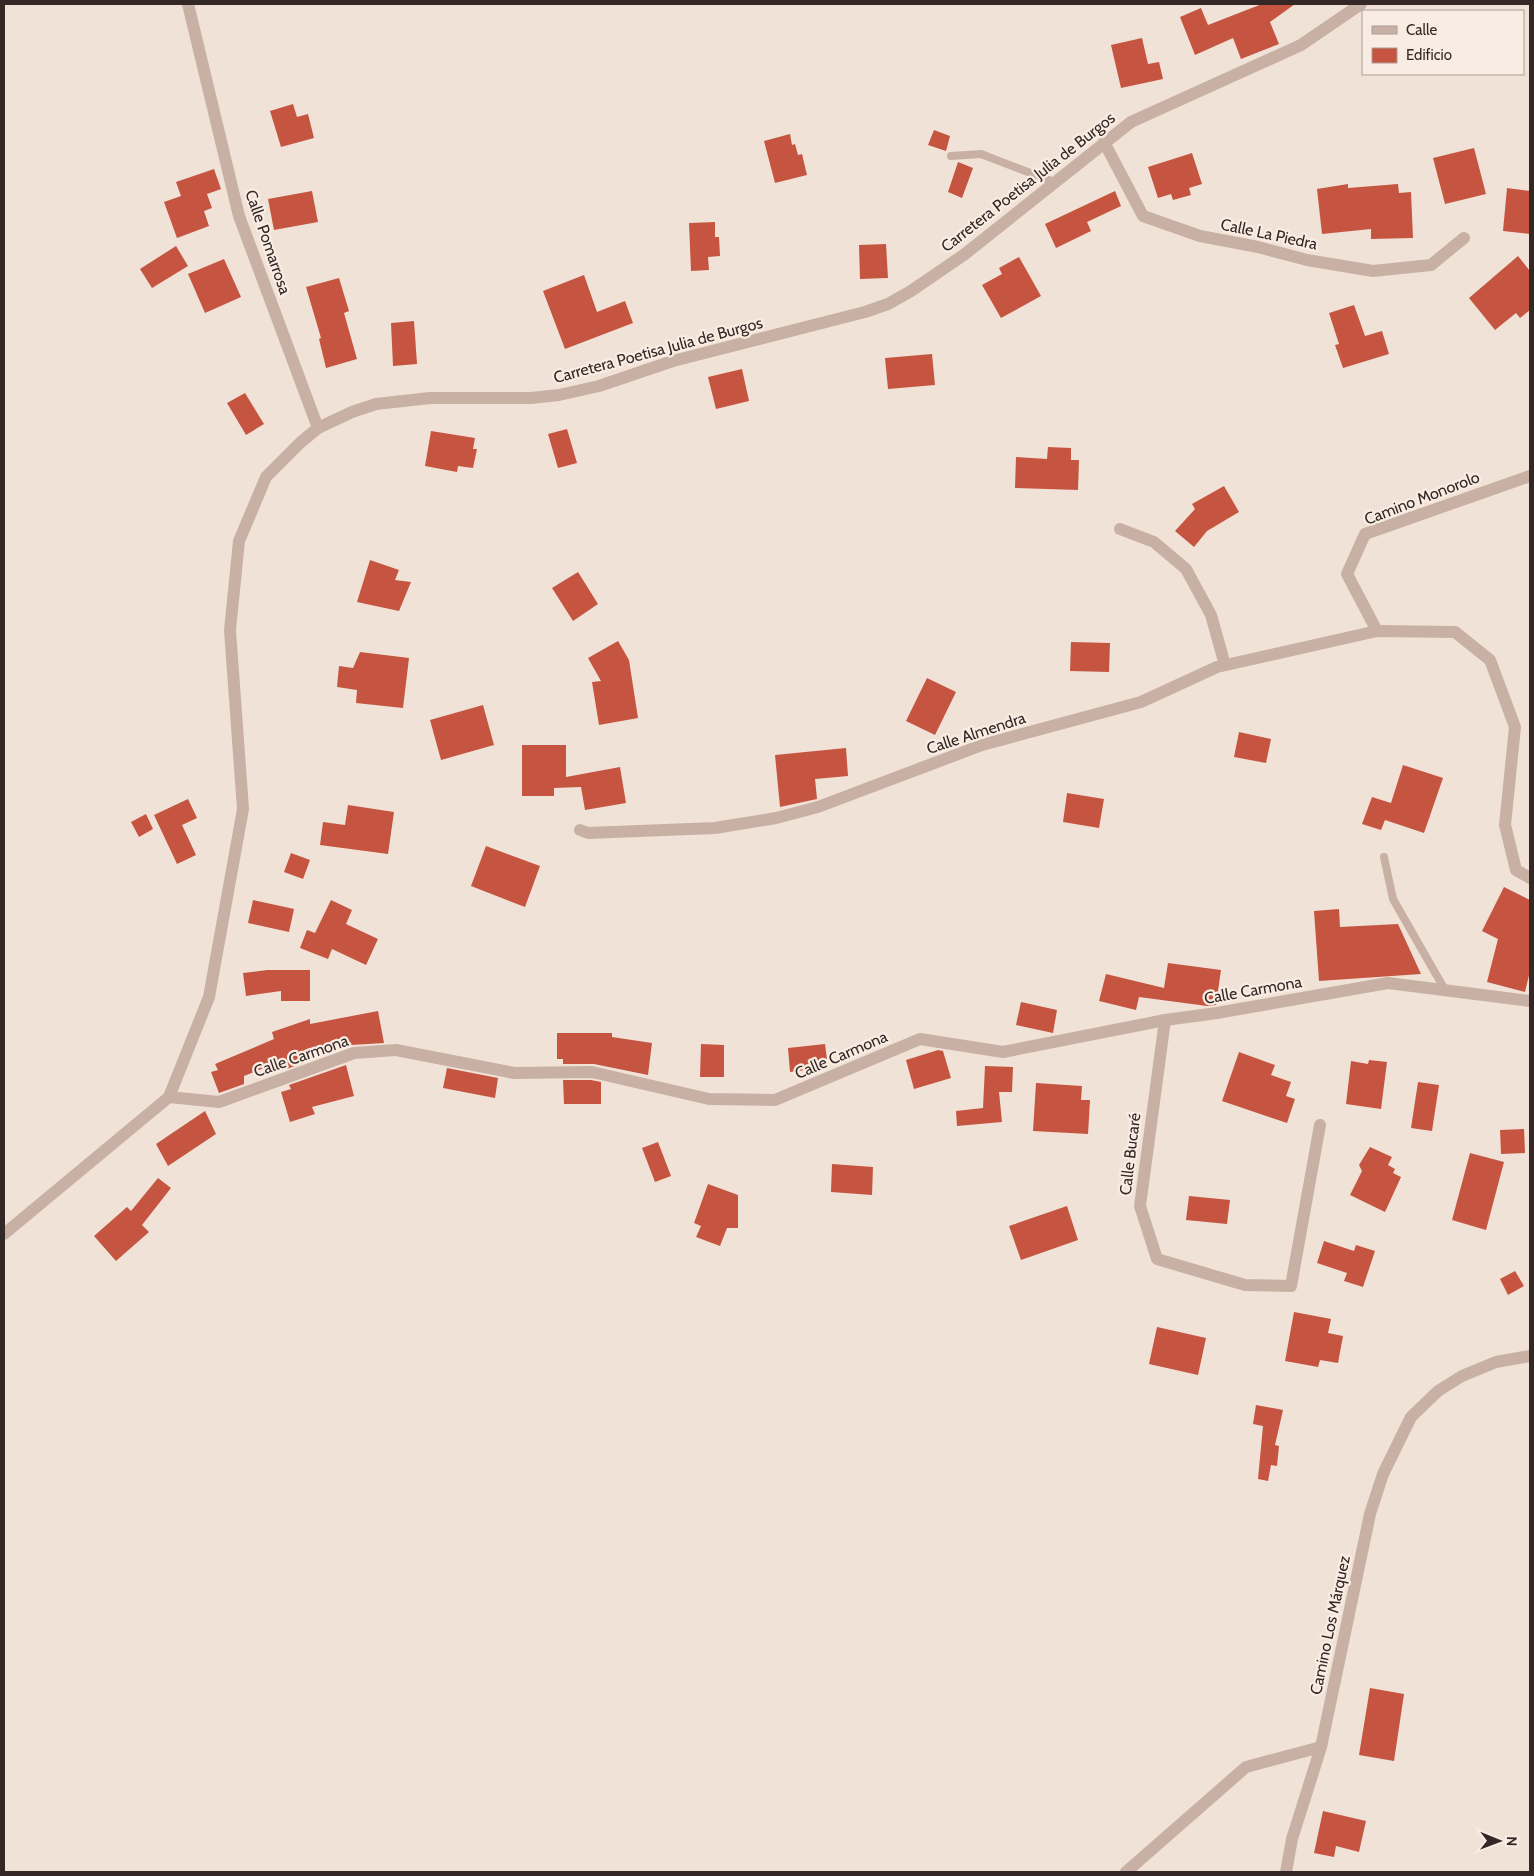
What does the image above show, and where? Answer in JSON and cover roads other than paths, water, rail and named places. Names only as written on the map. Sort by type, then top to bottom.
[{"type":"street","name":"Calle Pomarrosa","points":[[188,4],[238,216],[318,428]]},
{"type":"street","name":"Carretera Poetisa Julia de Burgos","points":[[4,1234],[169,1097],[209,997],[243,810],[230,630],[239,541],[266,477],[301,442],[318,428],[352,412],[376,404],[430,398],[531,398],[559,395],[599,386],[673,361],[865,312],[888,304],[911,291],[965,254],[1131,122],[1302,44],[1360,4]]},
{"type":"street","name":"Calle La Piedra","points":[[1104,142],[1143,216],[1200,236],[1258,247],[1307,260],[1374,271],[1431,265],[1464,238]]},
{"type":"street","name":"Camino Monorolo","points":[[1377,631],[1347,574],[1365,534],[1530,476]]},
{"type":"street","points":[[1120,529],[1154,542],[1186,569],[1211,615],[1225,665]]},
{"type":"street","name":"Calle Almendra","points":[[580,830],[588,833],[715,828],[776,818],[818,807],[982,745],[1141,702],[1217,667],[1377,631]]},
{"type":"street","points":[[1377,631],[1455,632],[1490,660],[1515,727],[1505,825],[1516,870],[1530,878]]},
{"type":"street","name":"Calle Carmona","points":[[169,1097],[219,1102],[354,1054],[396,1050],[514,1073],[592,1072],[709,1099],[775,1100],[920,1039],[1003,1052],[1164,1020],[1217,1013],[1388,983],[1530,1001]]},
{"type":"street","name":"Calle Bucaré","points":[[1164,1020],[1140,1206],[1157,1259],[1245,1285],[1291,1286],[1320,1125]]},
{"type":"street","name":"Camino Los Márquez","points":[[1286,1872],[1292,1839],[1321,1747],[1370,1514],[1383,1474],[1411,1417],[1438,1391],[1462,1376],[1496,1362],[1530,1356]]},
{"type":"street","points":[[1126,1872],[1246,1767],[1321,1747]]},
{"type":"lane","points":[[951,156],[981,154],[1054,182]]},
{"type":"lane","points":[[1384,858],[1392,898],[1445,990]]}]
